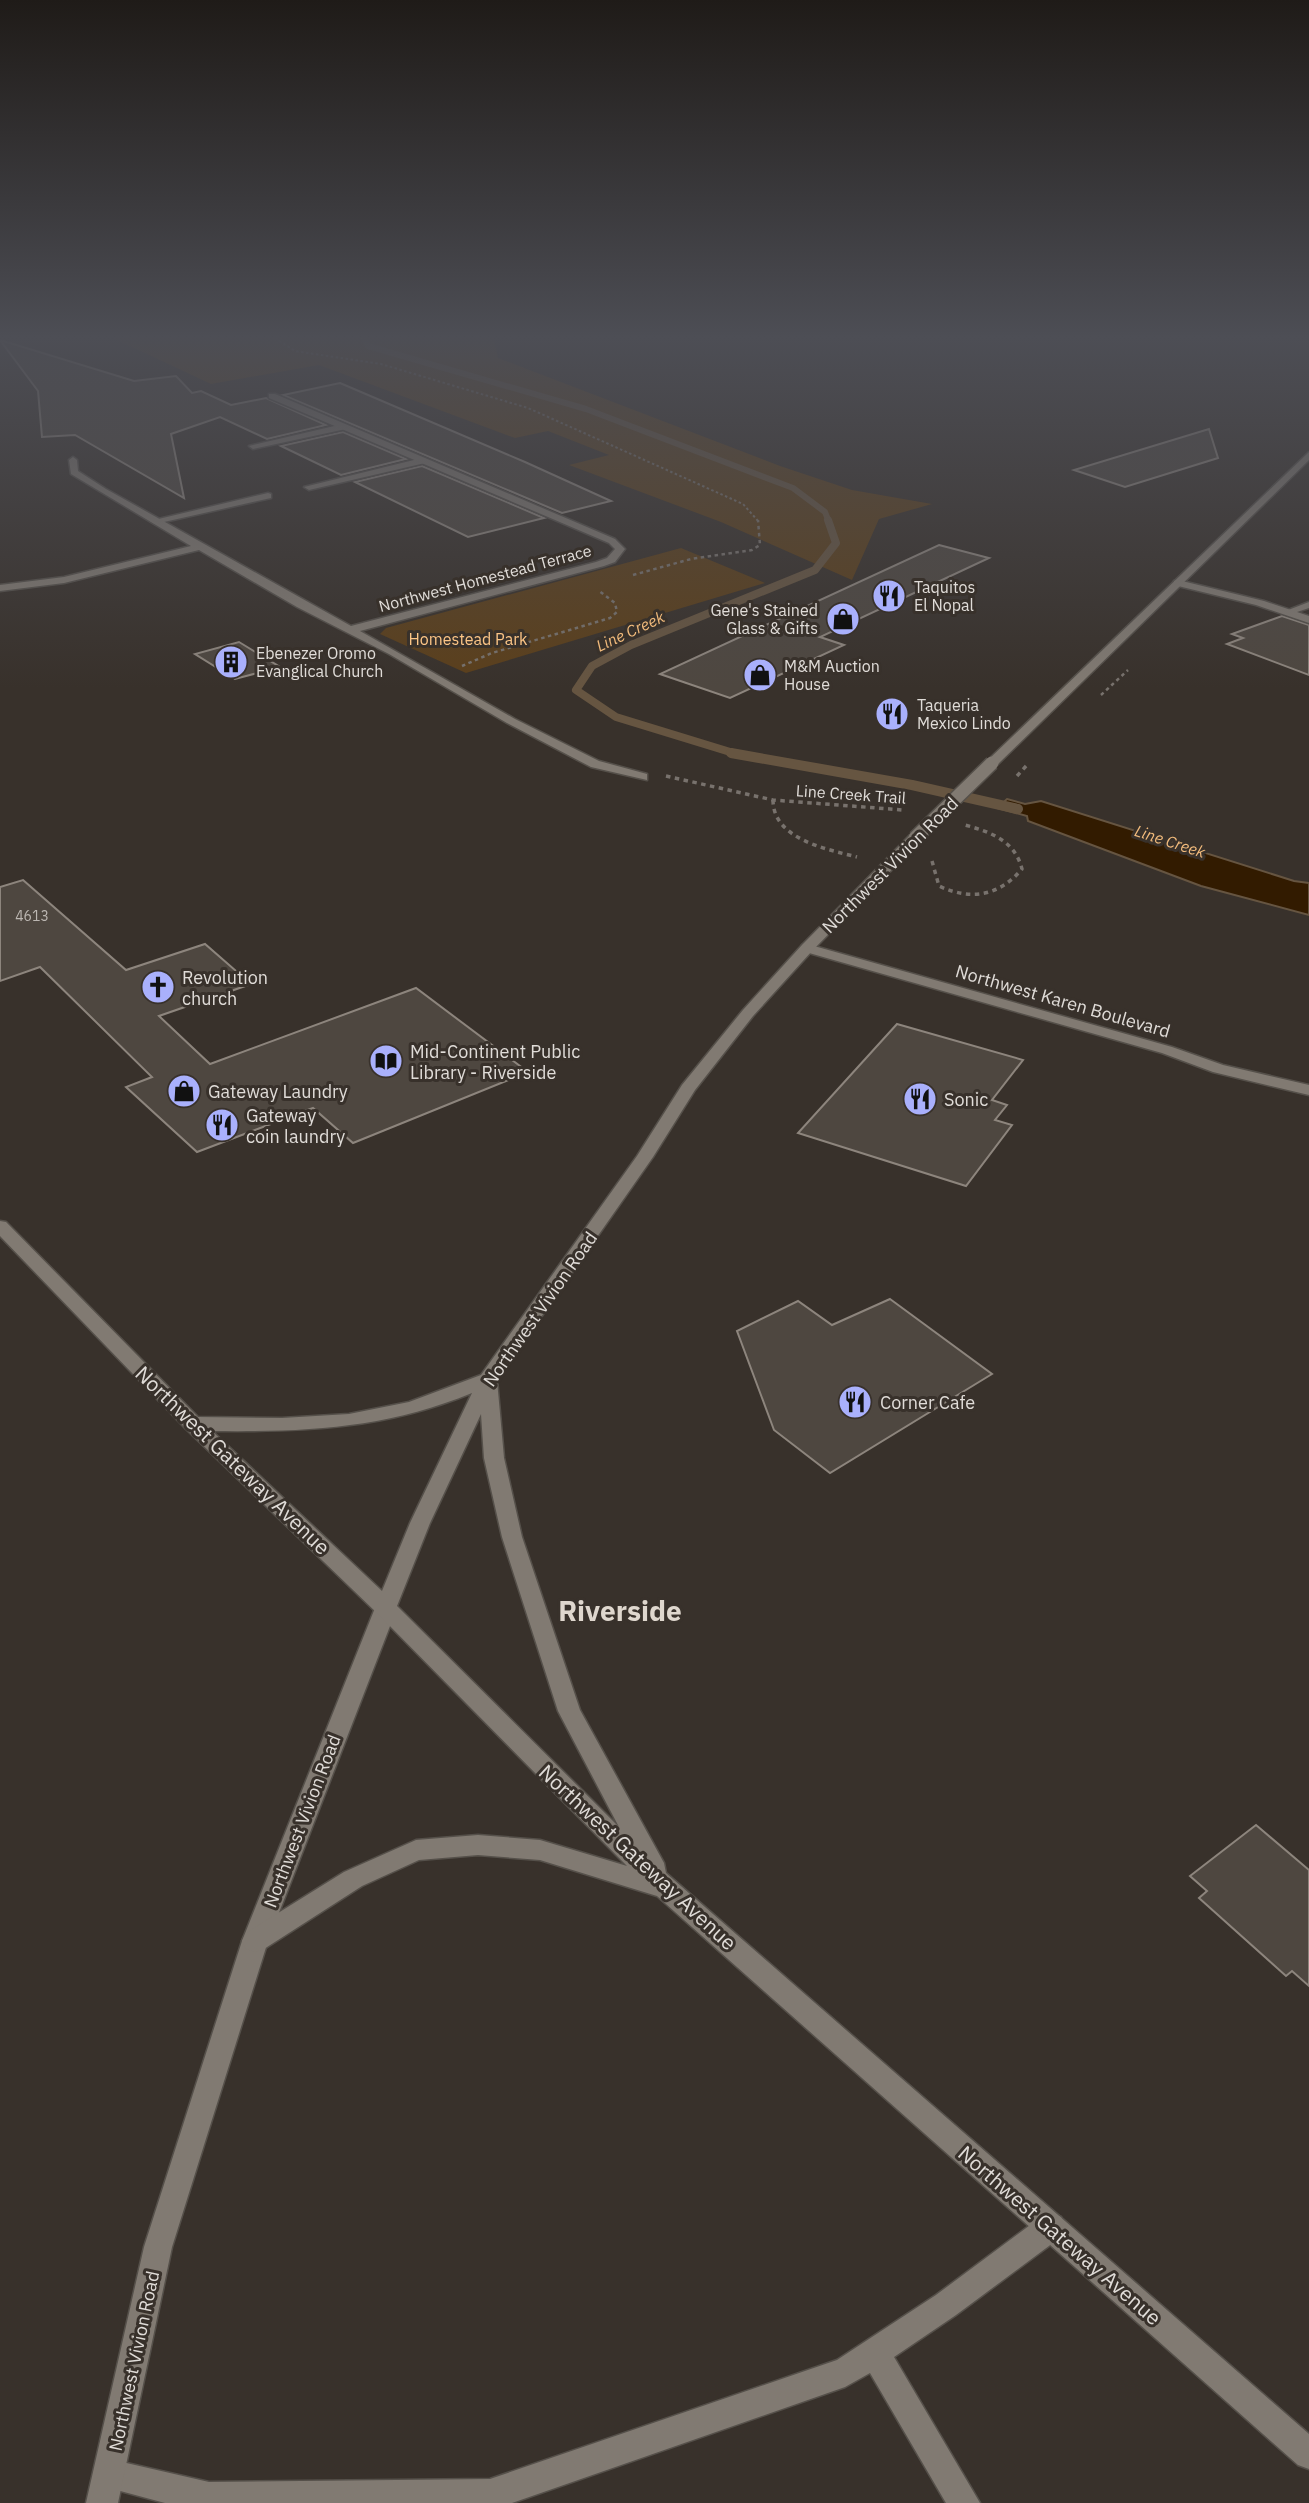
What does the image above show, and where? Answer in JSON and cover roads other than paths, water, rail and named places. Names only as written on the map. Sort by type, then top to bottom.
[{"type":"main road","name":"Northwest Homestead Terrace","points":[[350,630],[600,564],[619,553],[620,549],[612,541],[408,455]]},
{"type":"main road","name":"Northwest Vivion Road","points":[[105,2488],[159,2247],[255,1941],[420,1523],[488,1378],[622,1190],[688,1088],[748,1013],[807,948],[915,838],[1309,455]]},
{"type":"main road","points":[[73,460],[74,472],[199,547],[560,747],[594,764],[643,777]]},
{"type":"main road","points":[[309,487],[422,461]]},
{"type":"main road","points":[[155,521],[268,496]]},
{"type":"main road","points":[[0,588],[64,580],[199,547]]},
{"type":"main road","points":[[1178,583],[1309,620]]},
{"type":"main road","points":[[1287,612],[1309,605]]},
{"type":"main road","name":"Northwest Karen Boulevard","points":[[807,948],[1167,1050],[1218,1069],[1309,1090]]},
{"type":"main road","name":"Northwest Gateway Avenue","points":[[0,1226],[193,1424],[386,1608],[665,1888],[1309,2454]]},
{"type":"main road","points":[[193,1424],[306,1424],[371,1417],[433,1401],[488,1378],[494,1458],[512,1538],[569,1712],[665,1888]]},
{"type":"main road","points":[[255,1941],[353,1879],[416,1850],[478,1845],[540,1850],[665,1888]]},
{"type":"main road","points":[[105,2488],[209,2498],[490,2495],[845,2372],[947,2305],[1051,2227]]},
{"type":"main road","points":[[876,2353],[964,2503]]},
{"type":"waterway","name":"Line Creek","points":[[706,455],[793,488],[825,512],[829,522]]},
{"type":"waterway","name":"Line Creek","points":[[737,754],[616,717],[576,690],[592,666],[631,645],[815,570],[836,543],[828,520]]},
{"type":"waterway","name":"Line Creek","points":[[731,753],[737,754]]},
{"type":"waterway","name":"Line Creek","points":[[737,754],[912,785],[1018,809]]},
{"type":"place","name":"Taquitos El Nopal","points":[[889,596]]},
{"type":"place","name":"Gene's Stained Glass & Gifts","points":[[843,619]]},
{"type":"place","name":"Ebenezer Oromo Evanglical Church","points":[[231,662]]},
{"type":"place","name":"M&M Auction House","points":[[760,675]]},
{"type":"place","name":"Taqueria Mexico Lindo","points":[[892,714]]},
{"type":"place","name":"Revolution church","points":[[158,987]]},
{"type":"place","name":"Mid-Continent Public Library - Riverside","points":[[386,1061]]},
{"type":"place","name":"Gateway Laundry","points":[[184,1091]]},
{"type":"place","name":"Sonic","points":[[920,1099]]},
{"type":"place","name":"Gateway coin laundry","points":[[222,1125]]},
{"type":"place","name":"Corner Cafe","points":[[855,1402]]},
{"type":"district","name":"Riverside","points":[[620,1610]]},
{"type":"park label","name":"Homestead Park","points":[[468,639]]}]
